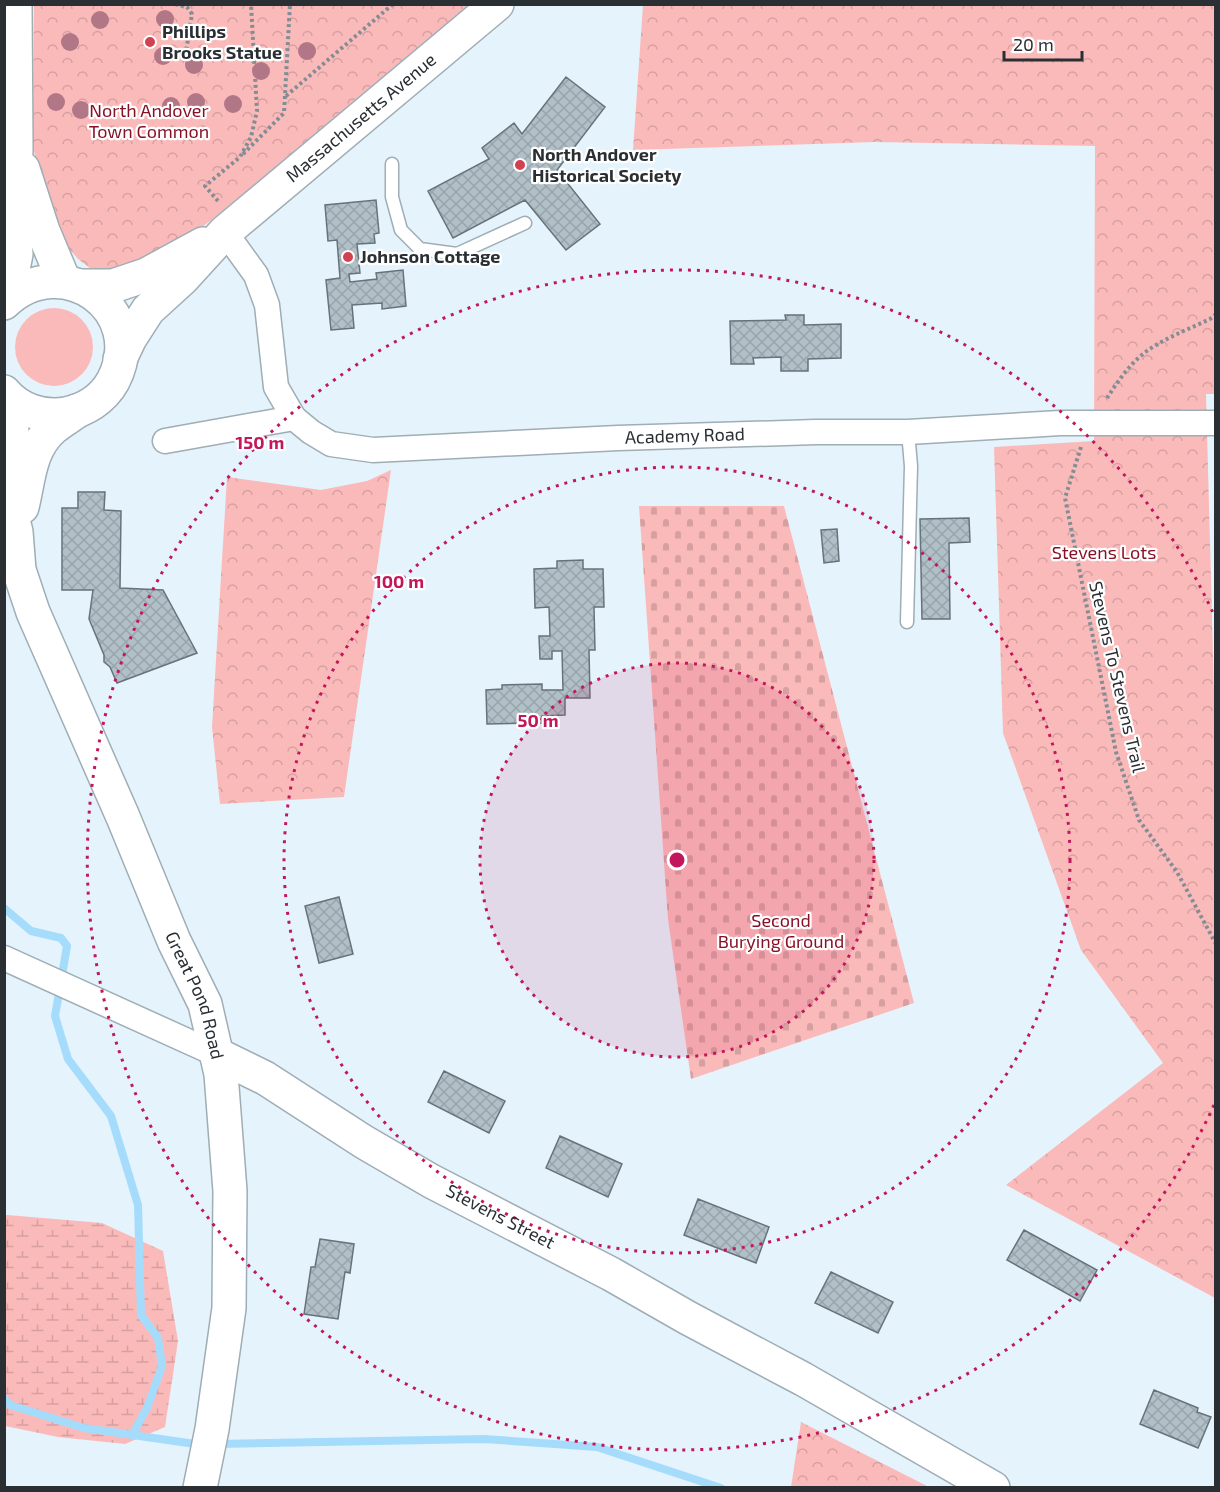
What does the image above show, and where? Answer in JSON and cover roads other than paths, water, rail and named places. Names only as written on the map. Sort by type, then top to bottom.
[{"type":"street","points":[[4,296],[16,254],[13,214],[16,150],[15,4]]},
{"type":"street","name":"Massachusetts Avenue","points":[[76,411],[89,405],[110,386],[130,338],[148,310],[182,279],[231,227],[497,4]]},
{"type":"street","points":[[16,150],[43,231],[73,283],[96,295],[109,308],[121,341],[120,359]]},
{"type":"street","points":[[165,441],[294,418],[276,387],[267,305],[256,275],[231,227]]},
{"type":"street","name":"Massachusetts Avenue","points":[[4,303],[29,285],[47,281],[113,286],[146,275],[231,227]]},
{"type":"street","points":[[7,395],[24,408],[41,414],[59,415],[76,411]]},
{"type":"street","name":"Great Pond Road","points":[[7,395],[12,432],[5,488],[16,532],[20,570],[33,612],[174,940],[205,1004],[220,1074],[227,1134],[231,1234],[229,1308],[212,1429],[203,1474]]},
{"type":"street","name":"Great Pond Road","points":[[16,532],[25,497],[28,471],[40,441],[76,411]]},
{"type":"street","name":"Academy Road","points":[[294,418],[310,432],[331,444],[373,450],[608,438],[816,432],[908,432],[988,426],[1090,423],[1215,423]]},
{"type":"street","name":"Stevens Street","points":[[4,958],[264,1078],[364,1142],[431,1181],[611,1274],[803,1379],[993,1488]]},
{"type":"lane","points":[[392,164],[392,197],[401,230],[420,249],[457,254],[525,223]]},
{"type":"lane","points":[[907,622],[911,466],[908,432]]},
{"type":"waterway","points":[[4,908],[31,931],[61,938],[67,946],[55,1016],[68,1059],[111,1116],[138,1205],[141,1315],[158,1338],[162,1366],[147,1408],[132,1435]]},
{"type":"waterway","points":[[4,1398],[10,1405],[84,1428],[202,1445]]},
{"type":"waterway","points":[[217,1444],[484,1439],[597,1447],[721,1488]]},
{"type":"place","name":"Phillips Brooks Statue","points":[[150,42]]},
{"type":"place","name":"North Andover Historical Society","points":[[520,165]]},
{"type":"place","name":"Johnson Cottage","points":[[348,257]]},
{"type":"park label","name":"North Andover Town Common","points":[[149,121]]},
{"type":"park label","name":"Stevens Lots","points":[[1104,553]]},
{"type":"park label","name":"Second Burying Ground","points":[[781,931]]}]
